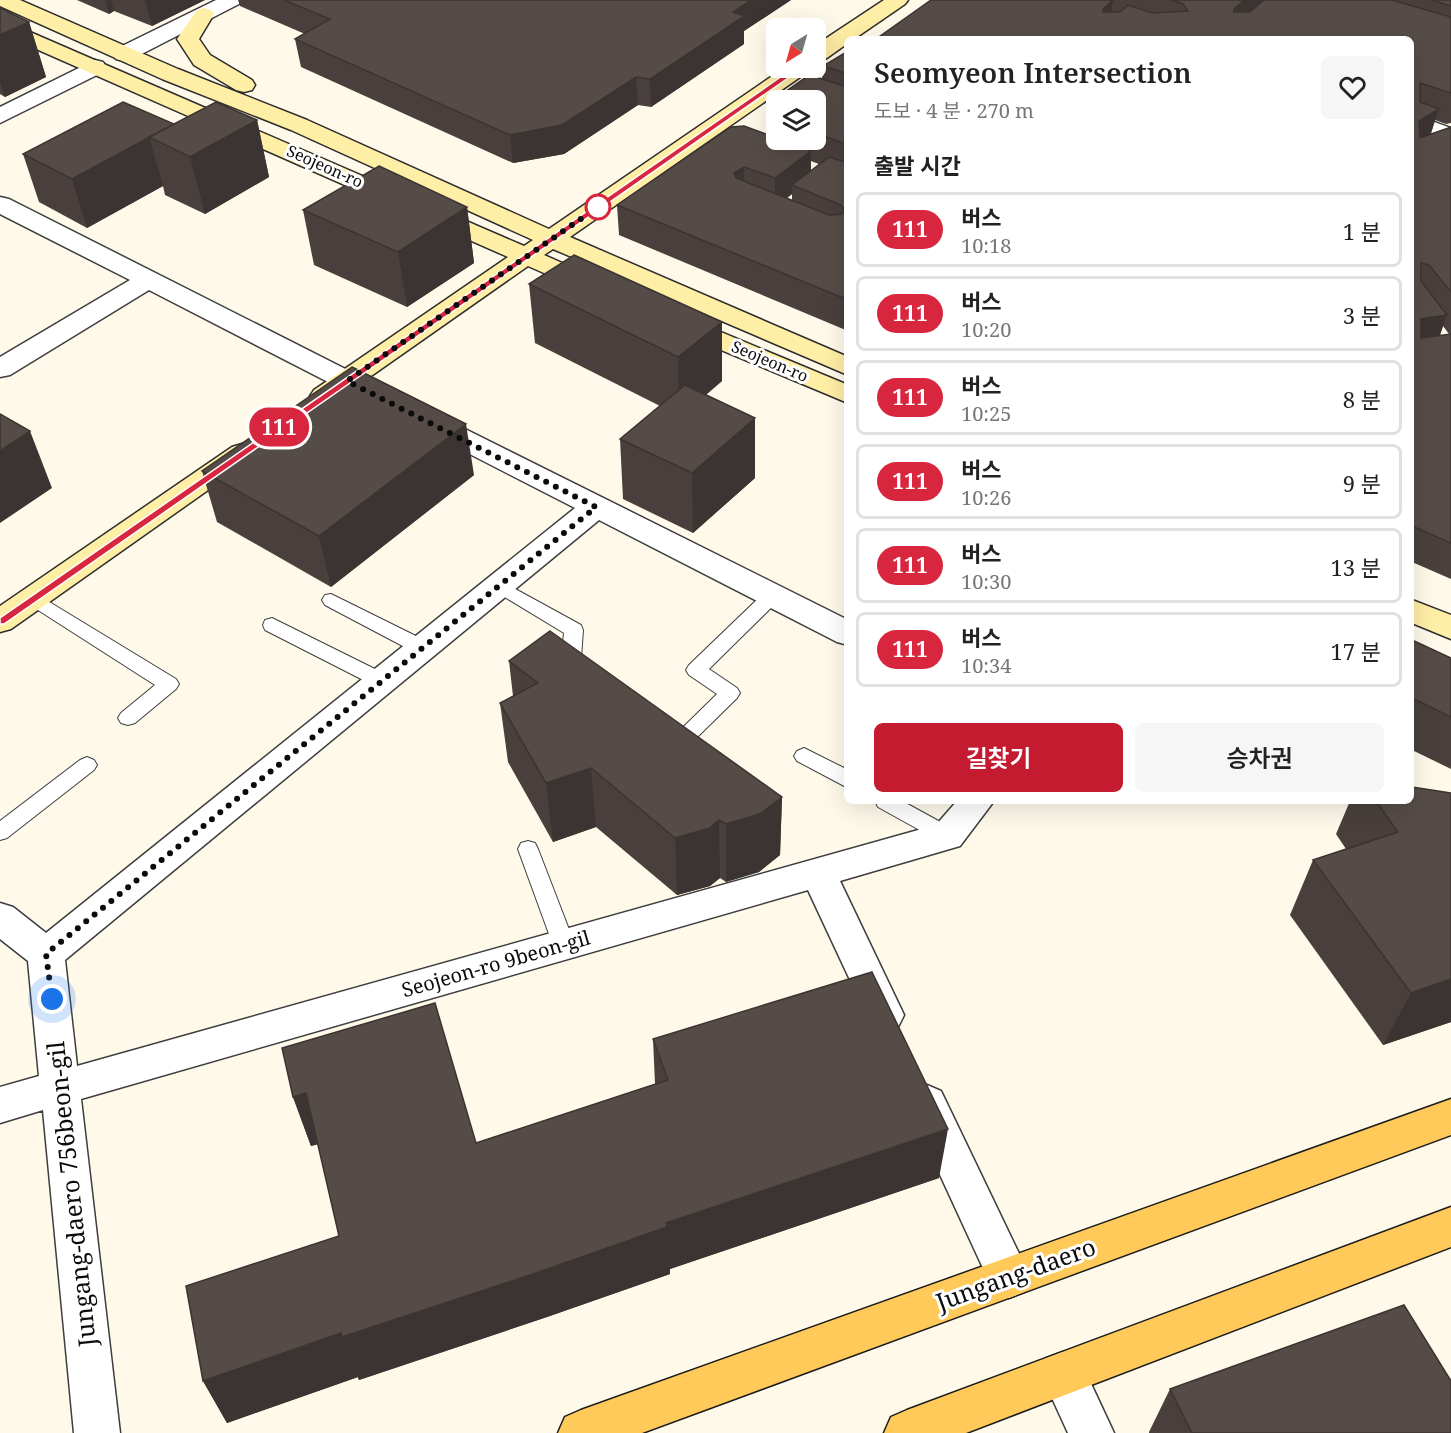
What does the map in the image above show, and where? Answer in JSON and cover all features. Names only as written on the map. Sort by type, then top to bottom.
[{"type":"main road","name":"Seojeon-ro","points":[[3,0],[124,54],[298,125],[552,239],[844,365]]},
{"type":"main road","points":[[845,36],[896,0]]},
{"type":"main road","points":[[204,14],[188,39],[202,60],[259,93],[298,125]]},
{"type":"main road","name":"Seojeon-ro","points":[[0,25],[274,143],[620,297]]},
{"type":"main road","points":[[826,49],[844,36]]},
{"type":"main road","points":[[298,415],[552,239],[718,135],[783,88],[790,78]]},
{"type":"main road","name":"Seojeon-ro","points":[[652,311],[844,393]]},
{"type":"main road","points":[[0,621],[268,435]]},
{"type":"main road","points":[[1414,612],[1451,628]]},
{"type":"main road","points":[[1414,642],[1451,658]]},
{"type":"main road","name":"Jungang-daero","points":[[580,1433],[1451,1117]]},
{"type":"main road","points":[[907,1433],[1451,1227]]},
{"type":"street","points":[[124,54],[232,0]]},
{"type":"street","points":[[0,116],[95,67]]},
{"type":"street","points":[[1414,123],[1441,144]]},
{"type":"street","points":[[0,204],[844,632]]},
{"type":"street","points":[[0,369],[148,280]]},
{"type":"street","points":[[0,918],[46,954],[596,507]]},
{"type":"street","points":[[948,836],[975,804]]},
{"type":"street","name":"Seojeon-ro 9beon-gil","points":[[0,1106],[948,836]]},
{"type":"street","points":[[818,873],[1009,1278]]},
{"type":"street","name":"Jungang-daero 756beon-gil","points":[[46,954],[97,1433]]},
{"type":"street","points":[[1063,1374],[1091,1433]]},
{"type":"lane","points":[[499,586],[574,630],[570,672]]},
{"type":"lane","points":[[672,750],[730,693],[696,670],[772,596]]},
{"type":"lane","points":[[33,598],[169,684],[128,718]]},
{"type":"lane","points":[[331,600],[423,648]]},
{"type":"lane","points":[[272,625],[382,681]]},
{"type":"lane","points":[[804,756],[844,778]]},
{"type":"lane","points":[[0,832],[87,765]]},
{"type":"lane","points":[[890,804],[948,836]]},
{"type":"lane","points":[[528,849],[564,945]]},
{"type":"building","points":[[284,0],[751,0],[733,12],[744,16],[650,79],[636,77],[562,125],[510,135],[295,39],[330,19]]},
{"type":"building","points":[[931,0],[1113,0],[1103,9],[1103,12],[1120,12],[1128,5],[1152,13],[1188,11],[1183,4],[1171,0],[1244,0],[1234,9],[1234,12],[1250,12],[1264,0],[1392,0],[1451,17],[1451,93],[1420,83],[1420,102],[1439,109],[1419,121],[1420,138],[1451,127],[1451,292],[1429,265],[1421,263],[1421,281],[1447,315],[1421,319],[1421,338],[1451,334],[1451,543],[1414,527],[1414,36],[880,36]]},
{"type":"building","points":[[1432,0],[1451,0],[1451,6]]},
{"type":"building","points":[[0,8],[29,22],[0,35]]},
{"type":"building","points":[[844,53],[844,73],[826,67],[826,64]]},
{"type":"building","points":[[805,78],[819,78],[844,86],[844,144],[826,137],[826,90],[788,90]]},
{"type":"building","points":[[123,102],[174,124],[72,179],[23,154]]},
{"type":"building","points":[[216,102],[257,120],[190,157],[149,137]]},
{"type":"building","points":[[744,126],[766,134],[766,150],[811,151],[775,178],[744,167],[734,173],[736,178],[829,215],[842,214],[844,209],[844,298],[617,205],[731,127]]},
{"type":"building","points":[[829,157],[844,162],[844,209],[841,205],[792,185]]},
{"type":"building","points":[[379,166],[467,207],[398,252],[303,210]]},
{"type":"building","points":[[574,255],[722,322],[678,357],[529,284]]},
{"type":"building","points":[[352,367],[466,424],[319,536],[202,471]]},
{"type":"building","points":[[685,385],[755,418],[692,473],[620,439]]},
{"type":"building","points":[[0,414],[30,431],[0,451]]},
{"type":"building","points":[[550,631],[782,797],[760,814],[726,824],[719,820],[710,828],[675,838],[591,768],[546,783],[500,703],[538,683],[509,661]]},
{"type":"building","points":[[1414,641],[1451,658],[1451,717],[1414,699]]},
{"type":"building","points":[[1414,787],[1451,793],[1451,979],[1411,993],[1313,860],[1398,832],[1378,804],[1414,804]]},
{"type":"building","points":[[872,972],[948,1129],[666,1223],[667,1227],[539,1272],[342,1337],[341,1333],[203,1381],[186,1286],[339,1236],[306,1093],[293,1097],[282,1048],[435,1003],[476,1143],[668,1080],[653,1039]]},
{"type":"building","points":[[1404,1305],[1451,1381],[1451,1433],[1192,1433],[1170,1389]]},
{"type":"bus line","name":"111","points":[[0,621],[784,78]]},
{"type":"route","points":[[52,999],[46,954],[596,507],[347,381],[598,207]]}]
